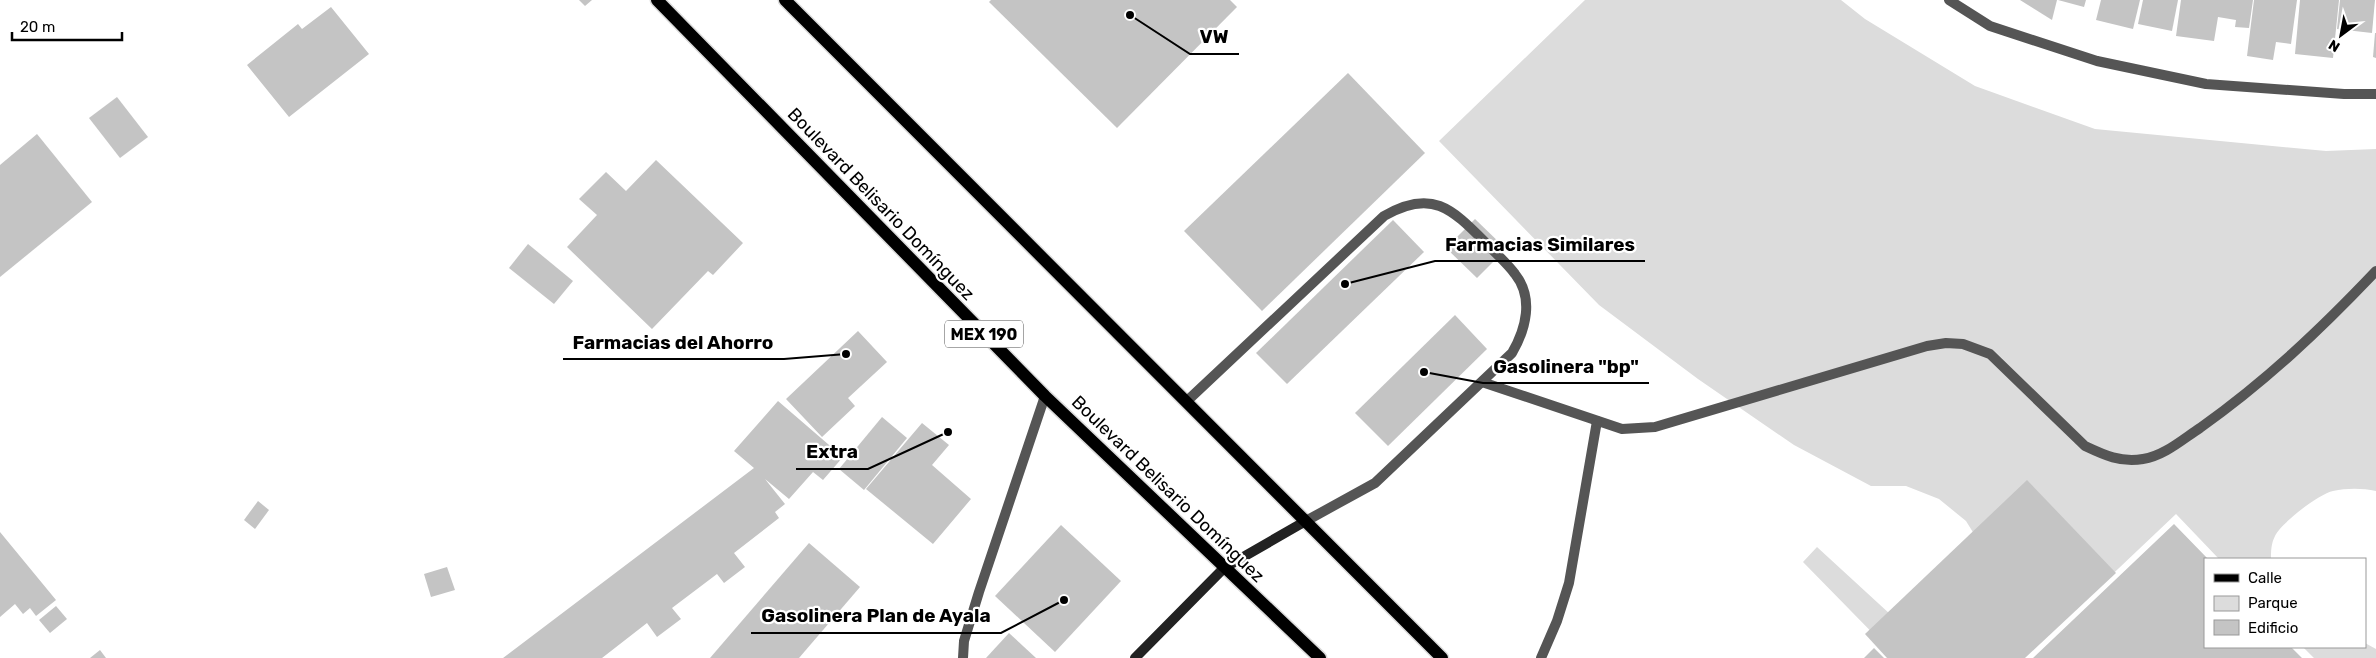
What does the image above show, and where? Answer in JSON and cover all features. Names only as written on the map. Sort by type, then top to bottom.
[{"type":"main road","name":"Boulevard Belisario Domínguez","points":[[657,0],[1045,396],[1320,658]]},
{"type":"main road","points":[[786,0],[1187,401],[1304,522],[1442,658]]},
{"type":"main road","points":[[1135,658],[1224,568],[1304,522]]},
{"type":"street","points":[[1949,0],[1990,26],[2097,61],[2206,84],[2344,94],[2376,94]]},
{"type":"street","points":[[1187,401],[1384,216],[1401,206],[1421,203],[1441,206],[1458,215],[1516,274],[1525,294],[1526,315],[1522,335],[1512,353],[1375,483],[1304,522]]},
{"type":"street","points":[[1482,382],[1622,429],[1655,427],[1927,346],[1946,343],[1963,344],[1990,354],[2085,446],[2105,456],[2123,460],[2144,459],[2161,453],[2183,440],[2243,398],[2321,328],[2376,271]]},
{"type":"street","points":[[963,658],[964,641],[978,592],[1045,396]]},
{"type":"street","points":[[1541,658],[1557,621],[1568,583],[1596,421]]},
{"type":"green space","points":[[1585,0],[1841,0],[1865,19],[1975,86],[2095,129],[2326,151],[2376,149],[2376,491],[2360,489],[2338,490],[2319,497],[2292,517],[2279,530],[2273,542],[2271,558],[2218,558],[2176,514],[2024,658],[1897,658],[1803,562],[1817,547],[1915,637],[1984,550],[1966,521],[1939,499],[1906,486],[1871,486],[1794,445],[1698,379],[1599,305],[1439,141]]},
{"type":"green space","points":[[2366,644],[2376,649],[2376,658],[2314,658],[2304,648],[2366,648]]},
{"type":"building","points":[[579,0],[592,0],[585,6]]},
{"type":"building","points":[[991,0],[1230,0],[1237,7],[1117,128],[989,2]]},
{"type":"building","points":[[2020,0],[2057,0],[2052,20]]},
{"type":"building","points":[[2058,0],[2086,0],[2084,7]]},
{"type":"building","points":[[2101,0],[2140,0],[2133,29],[2096,20]]},
{"type":"building","points":[[2143,0],[2178,0],[2172,31],[2138,24]]},
{"type":"building","points":[[2181,0],[2253,0],[2249,28],[2235,27],[2236,20],[2218,17],[2214,41],[2176,36]]},
{"type":"building","points":[[2254,0],[2297,0],[2291,44],[2276,42],[2273,60],[2247,56]]},
{"type":"building","points":[[2300,0],[2339,0],[2333,58],[2295,54]]},
{"type":"building","points":[[2340,0],[2375,0],[2372,33],[2337,29]]},
{"type":"building","points":[[331,7],[369,54],[289,117],[247,65],[298,24],[302,29]]},
{"type":"building","points":[[2376,33],[2376,58],[2373,57]]},
{"type":"building","points":[[1348,73],[1425,153],[1262,311],[1184,231]]},
{"type":"building","points":[[117,97],[148,137],[120,158],[89,118]]},
{"type":"building","points":[[37,134],[92,202],[0,277],[0,165]]},
{"type":"building","points":[[656,160],[743,243],[713,275],[708,271],[652,329],[567,247],[597,215],[579,199],[606,172],[626,191]]},
{"type":"building","points":[[1475,219],[1506,249],[1477,278],[1446,248]]},
{"type":"building","points":[[1393,220],[1424,252],[1287,384],[1256,353]]},
{"type":"building","points":[[528,244],[573,281],[554,304],[509,268]]},
{"type":"building","points":[[1455,315],[1487,349],[1388,446],[1355,413]]},
{"type":"building","points":[[858,331],[887,362],[848,398],[855,406],[822,437],[786,399]]},
{"type":"building","points":[[778,401],[843,457],[823,480],[813,472],[789,499],[765,479],[785,504],[775,512],[779,518],[734,553],[745,567],[724,583],[717,574],[672,608],[681,619],[657,637],[647,623],[602,658],[503,658],[754,468],[734,451]]},
{"type":"building","points":[[882,417],[907,438],[864,490],[839,469]]},
{"type":"building","points":[[922,423],[949,445],[932,465],[971,499],[933,544],[866,489]]},
{"type":"building","points":[[2027,480],[2116,573],[2025,658],[1887,658],[1865,634]]},
{"type":"building","points":[[258,501],[269,510],[255,529],[244,520]]},
{"type":"building","points":[[2174,524],[2207,558],[2204,558],[2204,648],[2292,648],[2302,658],[2033,658]]},
{"type":"building","points":[[1061,525],[1121,581],[1055,652],[995,596]]},
{"type":"building","points":[[0,532],[56,600],[36,616],[30,608],[23,614],[15,604],[0,617]]},
{"type":"building","points":[[809,543],[860,587],[799,658],[710,658]]},
{"type":"building","points":[[447,567],[455,590],[431,597],[424,574]]},
{"type":"building","points":[[56,606],[67,619],[50,633],[39,620]]},
{"type":"building","points":[[1009,633],[1036,658],[986,658]]},
{"type":"building","points":[[1874,648],[1884,658],[1864,658]]},
{"type":"building","points":[[100,650],[106,658],[90,658]]},
{"type":"place","name":"VW","points":[[1130,15]]},
{"type":"place","name":"Farmacias Similares","points":[[1345,284]]},
{"type":"place","name":"Farmacias del Ahorro","points":[[846,354]]},
{"type":"place","name":"Gasolinera \"bp\"","points":[[1424,372]]},
{"type":"place","name":"Extra","points":[[948,432]]},
{"type":"place","name":"Gasolinera Plan de Ayala","points":[[1064,600]]}]
